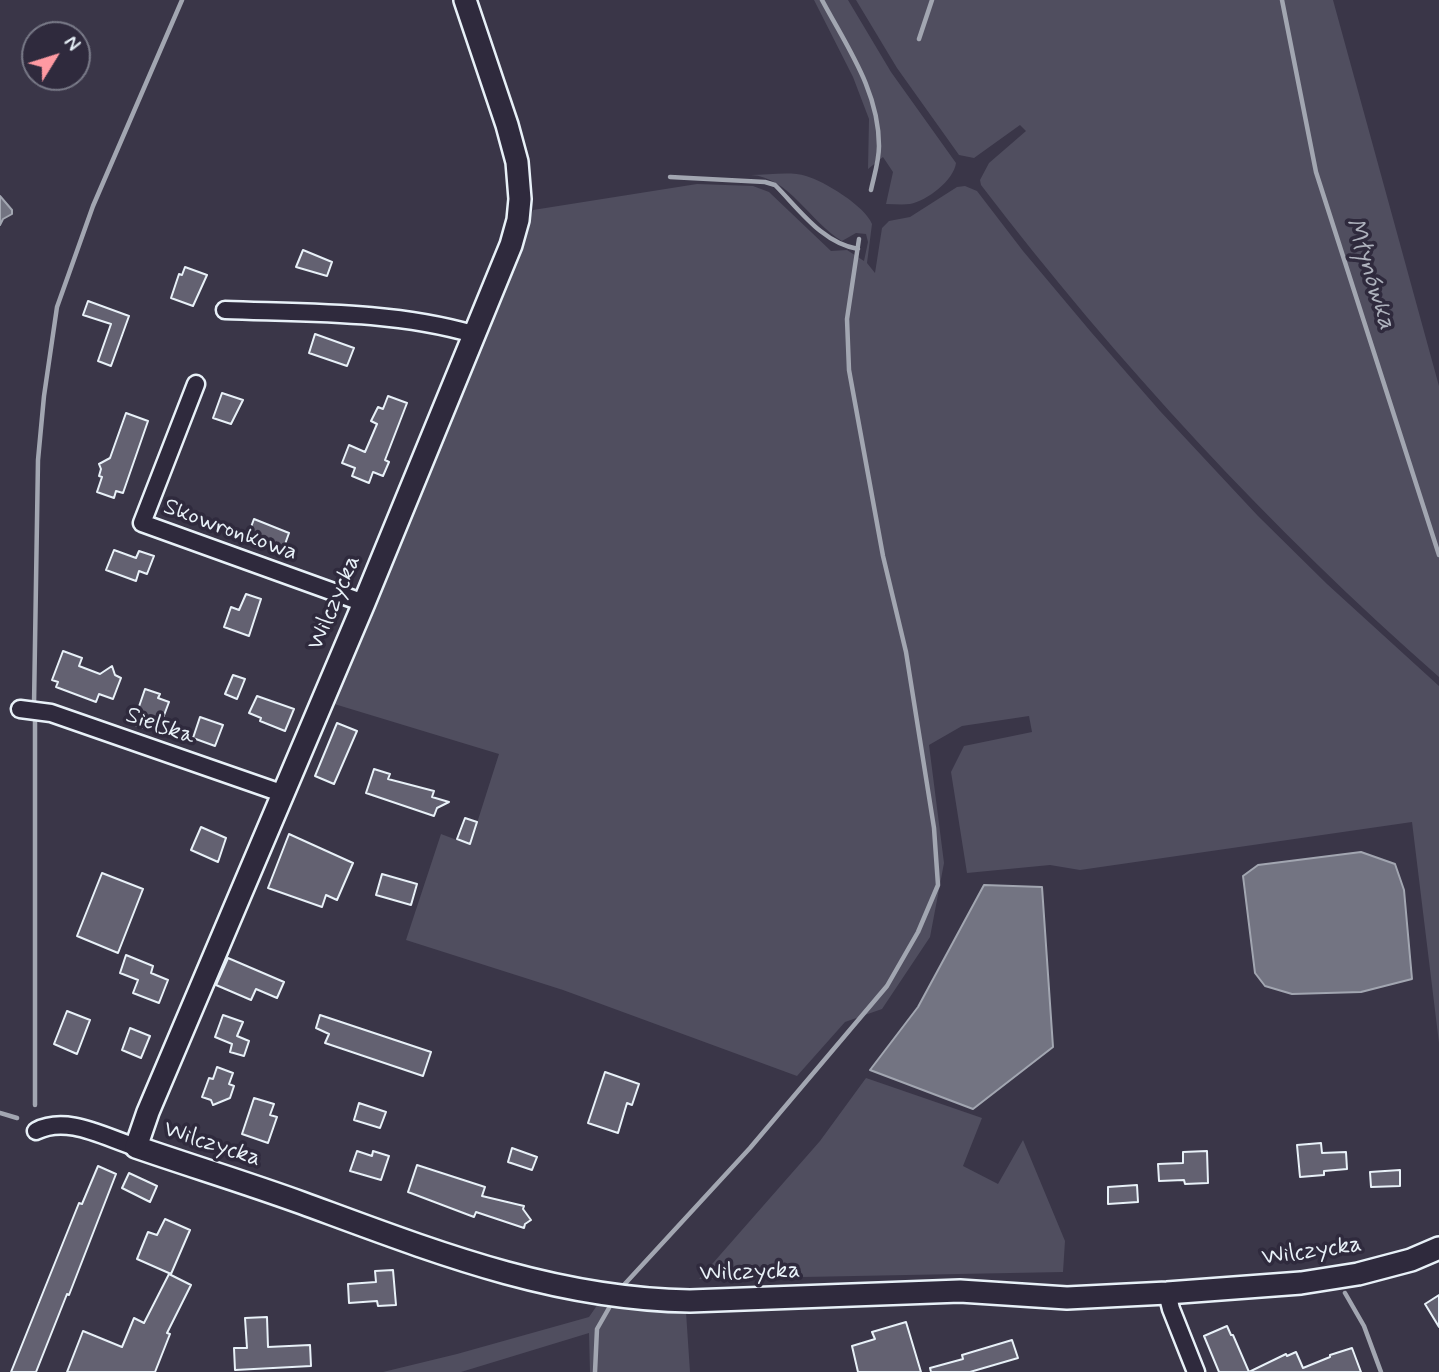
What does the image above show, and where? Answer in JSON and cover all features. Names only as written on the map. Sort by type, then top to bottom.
[{"type":"street","name":"Wilczycka","points":[[465,0],[507,125],[520,179],[518,220],[511,245],[364,604],[148,1112],[136,1147],[493,1271],[595,1293],[646,1300],[690,1301],[960,1291],[1067,1298],[1167,1293],[1301,1283],[1347,1276],[1411,1260],[1439,1248]]},
{"type":"street","points":[[225,310],[327,313],[393,319],[473,334]]},
{"type":"street","name":"Skowronkowa","points":[[197,384],[142,523],[364,604]]},
{"type":"street","name":"Sielska","points":[[20,709],[51,713],[284,794]]},
{"type":"street","points":[[36,1131],[48,1125],[66,1124],[136,1147]]},
{"type":"street","points":[[1167,1293],[1196,1372]]},
{"type":"shaded area","points":[[814,0],[848,0],[891,72],[956,163],[945,183],[924,199],[910,204],[886,204],[893,172],[883,157],[868,169],[869,119],[853,77]]},
{"type":"shaded area","points":[[856,0],[1333,0],[1439,386],[1439,677],[1316,563],[1198,442],[1086,316],[981,185],[980,180],[989,163],[1026,131],[1020,125],[974,158],[959,155],[897,68]]},
{"type":"shaded area","points":[[786,173],[806,176],[853,202],[872,224],[867,263],[875,273],[882,228],[889,221],[910,217],[957,187],[965,186],[977,191],[1091,332],[1258,516],[1327,584],[1439,686],[1439,1043],[1412,822],[1080,870],[1050,865],[967,873],[951,772],[964,746],[1032,732],[1029,716],[962,726],[929,745],[944,863],[930,937],[882,1009],[845,1022],[797,1076],[563,990],[406,940],[441,834],[470,845],[499,754],[331,703],[357,648],[533,210],[697,184],[753,186],[769,192],[831,251],[847,250],[864,261],[868,242],[866,234],[856,233],[842,241],[777,183],[751,175]]},
{"type":"shaded area","points":[[866,1078],[982,1118],[963,1166],[998,1184],[1023,1140],[1065,1241],[1063,1272],[699,1279],[820,1141]]},
{"type":"shaded area","points":[[598,1304],[686,1312],[690,1372],[590,1372],[589,1333],[461,1372],[383,1372],[589,1317]]},
{"type":"water","points":[[0,196],[12,210],[12,214],[3,219],[0,225]]},
{"type":"water","points":[[1361,852],[1395,864],[1404,890],[1412,979],[1361,992],[1292,994],[1265,986],[1255,973],[1243,876],[1258,865]]},
{"type":"water","points":[[984,885],[1042,887],[1053,1047],[973,1109],[870,1070],[918,1007]]},
{"type":"building","points":[[303,250],[332,262],[327,276],[296,267]]},
{"type":"building","points":[[185,267],[207,275],[193,306],[171,298],[179,274],[182,275]]},
{"type":"building","points":[[88,301],[129,316],[111,366],[98,361],[111,324],[83,315]]},
{"type":"building","points":[[315,334],[354,348],[347,366],[309,353]]},
{"type":"building","points":[[222,393],[243,400],[231,424],[213,418]]},
{"type":"building","points":[[388,396],[407,403],[385,460],[389,462],[383,476],[373,472],[369,483],[352,476],[355,468],[342,463],[349,445],[365,452],[377,424],[371,421],[378,407],[383,409]]},
{"type":"building","points":[[126,413],[148,421],[123,493],[116,491],[114,498],[97,492],[102,477],[99,476],[99,464],[110,458]]},
{"type":"building","points":[[254,519],[289,533],[284,547],[248,535]]},
{"type":"building","points":[[114,550],[136,558],[139,551],[154,556],[147,574],[139,571],[136,581],[106,570]]},
{"type":"building","points":[[246,594],[261,599],[249,636],[224,627],[231,607],[239,610]]},
{"type":"building","points":[[63,651],[82,658],[79,666],[100,674],[112,666],[115,675],[121,678],[113,699],[99,694],[96,702],[56,687],[58,682],[52,680]]},
{"type":"building","points":[[233,675],[245,679],[237,699],[225,694]]},
{"type":"building","points":[[145,689],[160,694],[158,698],[169,702],[160,726],[148,722],[146,729],[133,724]]},
{"type":"building","points":[[257,696],[294,709],[285,731],[260,721],[261,718],[249,713]]},
{"type":"building","points":[[200,717],[223,725],[215,746],[193,738]]},
{"type":"building","points":[[337,723],[357,731],[334,784],[315,776]]},
{"type":"building","points":[[374,769],[390,774],[388,779],[434,791],[432,797],[449,802],[437,808],[434,816],[366,793]]},
{"type":"building","points":[[465,818],[477,822],[470,844],[457,839]]},
{"type":"building","points":[[201,827],[226,838],[218,862],[191,850]]},
{"type":"building","points":[[289,834],[353,863],[337,900],[326,895],[322,907],[268,888]]},
{"type":"building","points":[[102,873],[143,889],[118,953],[77,936]]},
{"type":"building","points":[[382,874],[417,884],[411,905],[376,895]]},
{"type":"building","points":[[126,955],[153,966],[151,973],[168,980],[159,1003],[133,993],[138,980],[120,973]]},
{"type":"building","points":[[228,958],[284,982],[277,998],[256,989],[251,1000],[216,985]]},
{"type":"building","points":[[67,1011],[90,1020],[77,1054],[54,1044]]},
{"type":"building","points":[[223,1015],[243,1022],[237,1036],[249,1041],[244,1056],[230,1052],[232,1044],[215,1037]]},
{"type":"building","points":[[320,1015],[431,1052],[423,1076],[325,1043],[329,1034],[316,1028]]},
{"type":"building","points":[[130,1028],[150,1036],[141,1058],[122,1050]]},
{"type":"building","points":[[217,1067],[233,1073],[229,1084],[234,1086],[230,1098],[213,1105],[211,1100],[202,1097],[209,1078],[213,1079]]},
{"type":"building","points":[[605,1072],[639,1084],[632,1105],[627,1103],[618,1133],[588,1123]]},
{"type":"building","points":[[254,1098],[274,1104],[270,1115],[277,1117],[268,1143],[242,1134]]},
{"type":"building","points":[[359,1103],[386,1112],[380,1128],[354,1120]]},
{"type":"building","points":[[1321,1143],[1322,1153],[1346,1152],[1347,1169],[1300,1177],[1297,1145]]},
{"type":"building","points":[[512,1148],[537,1157],[532,1170],[508,1162]]},
{"type":"building","points":[[357,1151],[372,1156],[373,1151],[389,1156],[381,1180],[350,1171]]},
{"type":"building","points":[[1207,1151],[1208,1183],[1159,1181],[1158,1164],[1183,1163],[1183,1152]]},
{"type":"building","points":[[417,1165],[485,1187],[482,1196],[524,1206],[523,1209],[531,1220],[524,1228],[476,1212],[474,1217],[408,1192]]},
{"type":"building","points":[[98,1166],[116,1174],[69,1295],[67,1294],[36,1372],[11,1372],[79,1203],[82,1204]]},
{"type":"building","points":[[1400,1170],[1400,1186],[1371,1187],[1370,1172]]},
{"type":"building","points":[[129,1173],[157,1186],[150,1202],[122,1188]]},
{"type":"building","points":[[1137,1185],[1138,1202],[1108,1204],[1108,1187]]},
{"type":"building","points":[[165,1219],[190,1230],[171,1274],[137,1259],[148,1232],[157,1235]]},
{"type":"building","points":[[393,1270],[396,1305],[378,1306],[377,1301],[349,1303],[348,1284],[376,1282],[375,1271]]},
{"type":"building","points":[[169,1274],[191,1285],[167,1333],[170,1334],[155,1372],[67,1372],[83,1331],[122,1347],[134,1318],[144,1323]]},
{"type":"building","points":[[1439,1295],[1439,1327],[1425,1304]]},
{"type":"building","points":[[267,1317],[268,1347],[310,1345],[311,1366],[235,1370],[234,1348],[247,1348],[245,1318]]},
{"type":"building","points":[[906,1322],[921,1372],[858,1372],[852,1346],[875,1339],[872,1332]]},
{"type":"building","points":[[1227,1326],[1249,1372],[1219,1372],[1204,1336]]},
{"type":"building","points":[[1012,1340],[1018,1358],[970,1372],[931,1372],[930,1368],[963,1359],[962,1355]]},
{"type":"building","points":[[1352,1348],[1361,1372],[1249,1372],[1286,1354],[1287,1356],[1296,1352],[1303,1368]]},
{"type":"waterway","points":[[34,705],[38,460],[57,307],[93,206],[182,0]]},
{"type":"waterway","points":[[822,0],[860,70],[874,107],[879,146],[871,190]]},
{"type":"waterway","points":[[919,39],[932,0]]},
{"type":"waterway","name":"Młynówka","points":[[1282,0],[1316,172],[1439,555]]},
{"type":"waterway","points":[[670,177],[765,182],[775,185],[822,232],[845,246],[858,249]]},
{"type":"waterway","points":[[622,1287],[750,1148],[887,986],[918,932],[938,885],[934,828],[906,652],[883,556],[849,370],[847,319],[859,239]]},
{"type":"waterway","points":[[35,716],[35,1105]]},
{"type":"waterway","points":[[0,1113],[17,1118]]},
{"type":"waterway","points":[[1345,1293],[1364,1326],[1381,1372]]},
{"type":"waterway","points":[[595,1372],[597,1329],[609,1308]]}]
